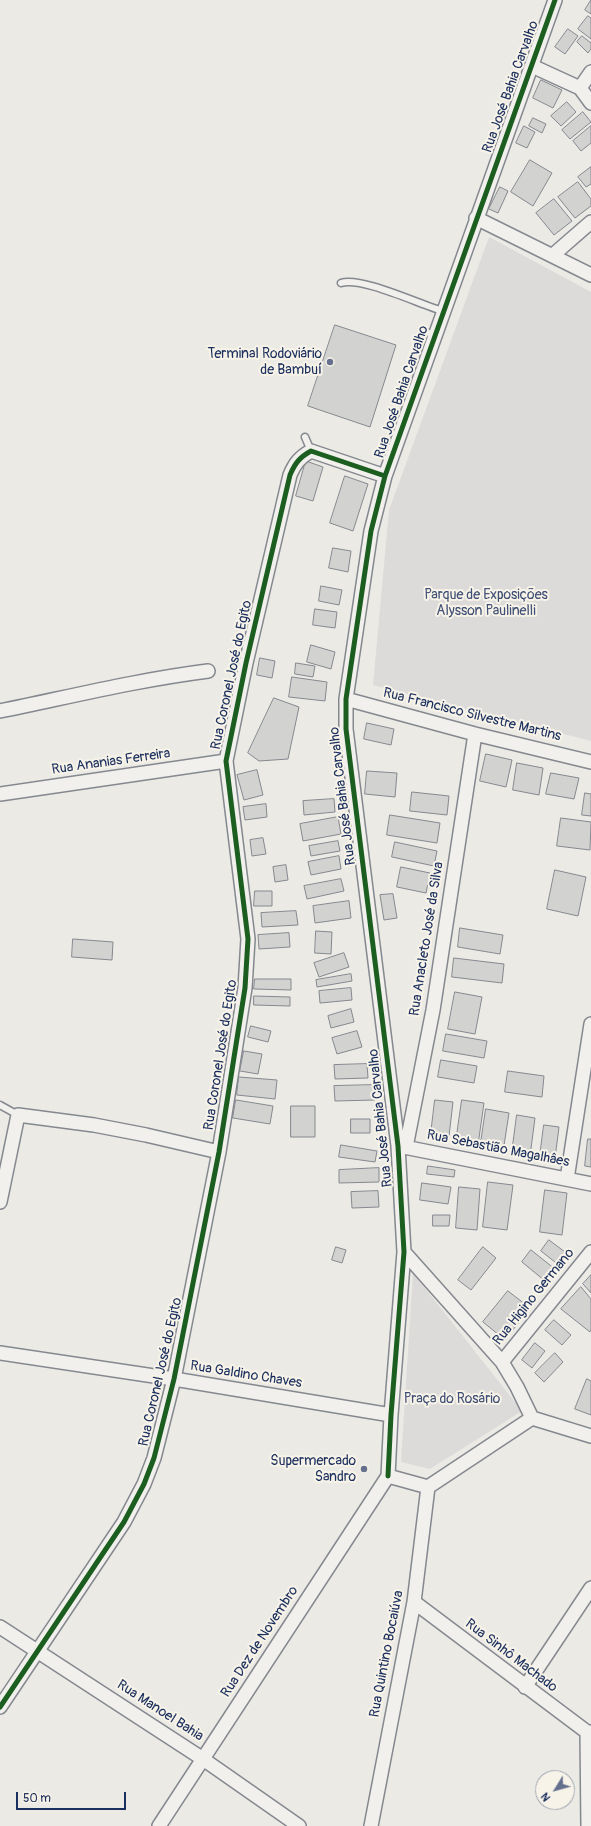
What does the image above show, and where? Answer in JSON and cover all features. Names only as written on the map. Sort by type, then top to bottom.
[{"type":"street","name":"Rua José Bahia Carvalho","points":[[388,1476],[391,1415],[404,1252],[402,1147],[346,729],[346,699],[371,531],[385,476],[429,333],[443,311],[555,0]]},
{"type":"street","points":[[532,66],[580,88],[591,103]]},
{"type":"street","points":[[580,88],[591,72]]},
{"type":"street","points":[[476,218],[591,275]]},
{"type":"street","points":[[553,255],[591,222]]},
{"type":"street","points":[[311,451],[385,476]]},
{"type":"street","name":"Rua Coronel José do Egito","points":[[0,1707],[124,1522],[144,1484],[154,1458],[174,1379],[219,1152],[245,988],[248,939],[226,761],[246,663],[290,475],[295,464],[301,457],[311,451]]},
{"type":"street","points":[[0,711],[156,678],[208,671]]},
{"type":"street","name":"Rua Francisco Silvestre Martins","points":[[346,699],[475,734],[591,762]]},
{"type":"street","name":"Rua Anacleto José da Silva","points":[[402,1147],[433,1010],[475,734]]},
{"type":"street","name":"Rua Ananias Ferreira","points":[[0,794],[226,761]]},
{"type":"street","points":[[567,1179],[591,1024]]},
{"type":"street","points":[[0,1202],[18,1115],[94,1125],[219,1152]]},
{"type":"street","name":"Rua Sebastião Magalhâes","points":[[402,1147],[591,1184]]},
{"type":"street","points":[[404,1252],[502,1362],[517,1387],[532,1418],[591,1436]]},
{"type":"street","name":"Rua Higino Germano","points":[[502,1362],[591,1252]]},
{"type":"street","name":"Rua Galdino Chaves","points":[[0,1353],[174,1379],[391,1415]]},
{"type":"street","points":[[388,1476],[428,1487],[532,1418]]},
{"type":"street","name":"Rua Dez de Novembro","points":[[159,1826],[388,1476]]},
{"type":"street","name":"Rua Quintino Bocaiúva","points":[[371,1826],[414,1602],[428,1487]]},
{"type":"street","points":[[525,1687],[591,1588]]},
{"type":"street","name":"Rua Sinhô Machado","points":[[414,1602],[525,1687],[589,1732]]},
{"type":"street","name":"Rua Manoel Bahia","points":[[0,1627],[203,1758],[299,1826]]},
{"type":"street","points":[[588,1826],[589,1732]]},
{"type":"lane","points":[[341,283],[355,282],[443,311]]},
{"type":"lane","points":[[305,437],[311,451]]},
{"type":"lane","points":[[0,1105],[18,1115]]},
{"type":"green space","name":"Parque de Exposições Alysson Paulinelli","points":[[489,237],[591,292],[591,741],[373,685],[389,510]]},
{"type":"green space","name":"Praça do Rosário","points":[[413,1273],[522,1411],[430,1469],[401,1462]]},
{"type":"building","points":[[591,0],[591,14],[585,10]]},
{"type":"building","points":[[588,16],[591,18],[591,39],[578,29]]},
{"type":"building","points":[[568,29],[578,36],[565,54],[555,47]]},
{"type":"building","points":[[582,36],[591,43],[591,49],[588,53],[577,42]]},
{"type":"building","points":[[541,80],[562,90],[553,108],[533,98]]},
{"type":"building","points":[[567,102],[576,112],[561,126],[551,116]]},
{"type":"building","points":[[583,112],[591,122],[570,139],[562,130]]},
{"type":"building","points":[[533,118],[546,124],[542,133],[529,126]]},
{"type":"building","points":[[524,126],[535,132],[527,148],[516,143]]},
{"type":"building","points":[[591,126],[591,143],[581,151],[573,141]]},
{"type":"building","points":[[530,160],[552,173],[533,206],[511,192]]},
{"type":"building","points":[[591,167],[591,184],[586,187],[578,177]]},
{"type":"building","points":[[578,182],[591,199],[591,206],[575,218],[558,197]]},
{"type":"building","points":[[500,187],[508,191],[498,213],[489,209]]},
{"type":"building","points":[[554,199],[572,221],[554,235],[536,213]]},
{"type":"building","points":[[335,325],[396,345],[370,427],[308,406]]},
{"type":"building","points":[[306,461],[323,467],[313,501],[296,496]]},
{"type":"building","points":[[345,476],[368,484],[353,531],[330,523]]},
{"type":"building","points":[[333,548],[351,551],[348,572],[329,568]]},
{"type":"building","points":[[321,586],[342,590],[339,605],[319,601]]},
{"type":"building","points":[[315,609],[337,612],[335,628],[313,625]]},
{"type":"building","points":[[311,645],[335,652],[331,669],[307,662]]},
{"type":"building","points":[[260,658],[275,661],[272,678],[257,675]]},
{"type":"building","points":[[296,663],[315,666],[313,677],[295,674]]},
{"type":"building","points":[[292,677],[327,682],[325,701],[289,697]]},
{"type":"building","points":[[274,698],[299,707],[288,759],[259,761],[248,753]]},
{"type":"building","points":[[367,723],[394,729],[391,745],[364,739]]},
{"type":"building","points":[[486,754],[512,760],[506,787],[480,781]]},
{"type":"building","points":[[517,763],[543,768],[539,795],[513,790]]},
{"type":"building","points":[[257,770],[263,795],[244,800],[237,775]]},
{"type":"building","points":[[367,771],[397,773],[395,797],[365,794]]},
{"type":"building","points":[[551,773],[579,778],[574,799],[546,794]]},
{"type":"building","points":[[412,792],[449,796],[447,815],[410,811]]},
{"type":"building","points":[[585,793],[591,794],[591,816],[582,815]]},
{"type":"building","points":[[334,799],[335,812],[304,815],[303,801]]},
{"type":"building","points":[[266,804],[267,817],[245,820],[243,807]]},
{"type":"building","points":[[390,815],[440,823],[437,843],[387,835]]},
{"type":"building","points":[[338,817],[341,834],[303,841],[300,824]]},
{"type":"building","points":[[561,818],[591,822],[590,850],[557,846]]},
{"type":"building","points":[[263,838],[266,854],[252,856],[250,840]]},
{"type":"building","points":[[338,841],[340,851],[311,856],[309,846]]},
{"type":"building","points":[[395,842],[437,851],[434,866],[392,857]]},
{"type":"building","points":[[339,856],[341,869],[311,875],[308,862]]},
{"type":"building","points":[[286,865],[288,880],[275,882],[273,867]]},
{"type":"building","points":[[401,867],[430,873],[426,893],[397,887]]},
{"type":"building","points":[[555,870],[586,877],[578,916],[547,909]]},
{"type":"building","points":[[341,879],[344,891],[307,899],[304,886]]},
{"type":"building","points":[[255,891],[272,891],[272,906],[254,906]]},
{"type":"building","points":[[393,894],[397,918],[384,920],[380,895]]},
{"type":"building","points":[[349,901],[351,918],[315,923],[313,906]]},
{"type":"building","points":[[296,911],[298,925],[262,927],[261,913]]},
{"type":"building","points":[[460,928],[503,935],[500,954],[458,947]]},
{"type":"building","points":[[316,931],[332,932],[331,954],[315,953]]},
{"type":"building","points":[[289,933],[290,947],[259,949],[258,935]]},
{"type":"building","points":[[73,939],[113,942],[112,960],[72,957]]},
{"type":"building","points":[[344,953],[349,967],[319,977],[314,963]]},
{"type":"building","points":[[454,958],[504,964],[502,983],[452,977]]},
{"type":"building","points":[[351,974],[352,981],[317,987],[316,980]]},
{"type":"building","points":[[255,979],[291,979],[291,990],[254,989]]},
{"type":"building","points":[[351,988],[352,1000],[320,1003],[319,991]]},
{"type":"building","points":[[455,992],[482,997],[475,1034],[448,1029]]},
{"type":"building","points":[[254,996],[290,997],[290,1006],[254,1005]]},
{"type":"building","points":[[351,1009],[354,1022],[331,1028],[328,1016]]},
{"type":"building","points":[[251,1026],[271,1031],[268,1042],[248,1037]]},
{"type":"building","points":[[357,1031],[362,1047],[337,1054],[332,1038]]},
{"type":"building","points":[[446,1034],[487,1041],[484,1058],[443,1051]]},
{"type":"building","points":[[244,1051],[262,1054],[258,1074],[240,1071]]},
{"type":"building","points":[[441,1060],[477,1066],[474,1083],[438,1077]]},
{"type":"building","points":[[367,1064],[368,1078],[335,1079],[334,1065]]},
{"type":"building","points":[[508,1071],[544,1076],[542,1097],[505,1092]]},
{"type":"building","points":[[239,1077],[277,1080],[275,1099],[237,1095]]},
{"type":"building","points":[[374,1085],[375,1100],[335,1101],[334,1086]]},
{"type":"building","points":[[236,1100],[273,1106],[270,1124],[233,1118]]},
{"type":"building","points":[[435,1100],[453,1102],[449,1136],[431,1134]]},
{"type":"building","points":[[462,1100],[484,1103],[478,1145],[456,1142]]},
{"type":"building","points":[[291,1106],[315,1106],[315,1137],[291,1137]]},
{"type":"building","points":[[486,1109],[509,1113],[503,1152],[480,1149]]},
{"type":"building","points":[[517,1115],[535,1118],[530,1156],[512,1153]]},
{"type":"building","points":[[351,1119],[370,1119],[370,1133],[351,1133]]},
{"type":"building","points":[[544,1125],[559,1127],[555,1158],[540,1156]]},
{"type":"building","points":[[588,1139],[591,1139],[591,1167],[585,1166]]},
{"type":"building","points":[[341,1145],[377,1151],[375,1162],[339,1157]]},
{"type":"building","points":[[428,1166],[455,1170],[454,1177],[427,1174]]},
{"type":"building","points":[[379,1168],[379,1182],[339,1183],[339,1170]]},
{"type":"building","points":[[488,1182],[513,1185],[507,1230],[483,1227]]},
{"type":"building","points":[[422,1183],[451,1187],[448,1204],[420,1200]]},
{"type":"building","points":[[459,1187],[480,1189],[477,1230],[456,1228]]},
{"type":"building","points":[[545,1190],[567,1193],[562,1235],[540,1232]]},
{"type":"building","points":[[378,1191],[379,1207],[352,1208],[351,1192]]},
{"type":"building","points":[[433,1215],[450,1215],[449,1226],[433,1226]]},
{"type":"building","points":[[549,1240],[569,1255],[560,1266],[541,1251]]},
{"type":"building","points":[[336,1247],[346,1250],[342,1263],[332,1260]]},
{"type":"building","points":[[483,1247],[496,1258],[471,1290],[458,1280]]},
{"type":"building","points":[[531,1250],[555,1269],[545,1281],[522,1262]]},
{"type":"building","points":[[591,1275],[591,1293],[583,1284]]},
{"type":"building","points":[[581,1287],[591,1299],[590,1332],[561,1309]]},
{"type":"building","points":[[508,1291],[530,1308],[505,1340],[483,1322]]},
{"type":"building","points":[[554,1320],[571,1335],[562,1345],[545,1330]]},
{"type":"building","points":[[535,1343],[545,1351],[532,1368],[522,1360]]},
{"type":"building","points":[[555,1353],[563,1362],[544,1382],[535,1373]]},
{"type":"building","points":[[587,1379],[591,1381],[591,1415],[575,1409]]},
{"type":"cycle path","points":[[388,1476],[391,1415],[404,1252],[398,1146],[346,729],[346,699],[371,531],[385,476],[555,0]]},
{"type":"cycle path","points":[[0,1707],[124,1522],[144,1484],[154,1458],[174,1379],[219,1152],[245,988],[248,939],[226,761],[246,663],[290,475],[298,461],[311,451],[385,476]]},
{"type":"place","name":"Terminal Rodoviário de Bambuí","points":[[330,362]]},
{"type":"place","name":"Supermercado Sandro","points":[[364,1469]]}]
